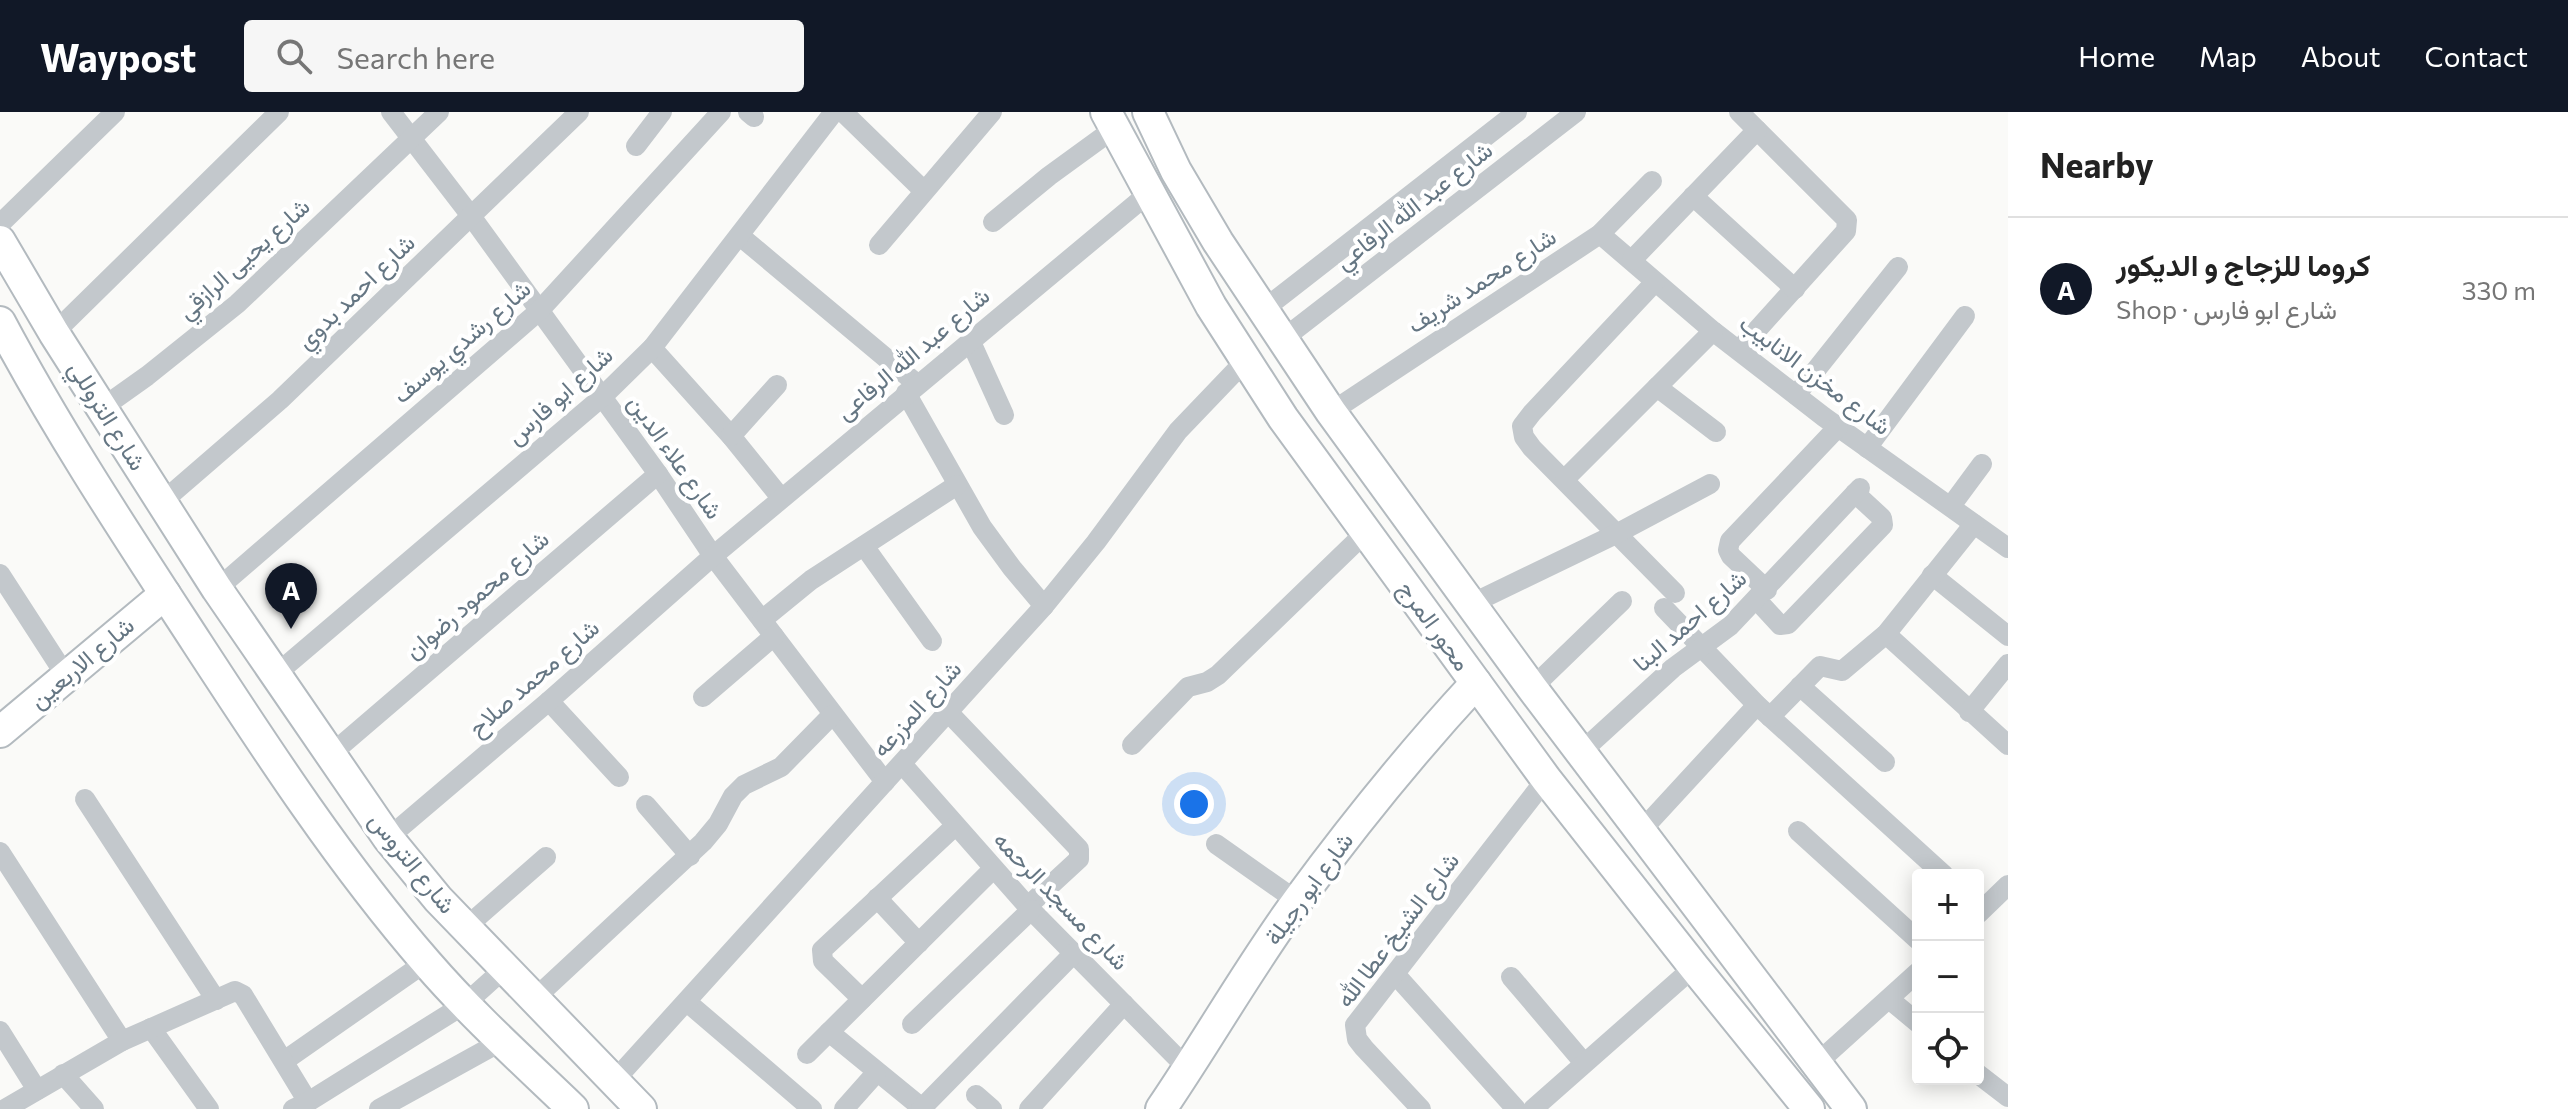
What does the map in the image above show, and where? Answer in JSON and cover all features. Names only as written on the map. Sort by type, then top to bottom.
[{"type":"street","points":[[0,224],[115,112]]},
{"type":"street","points":[[54,333],[279,112]]},
{"type":"street","name":"شارع علاء الدين","points":[[391,112],[471,216],[658,474],[713,556],[885,782]]},
{"type":"street","name":"شارع يحيى الرازقي","points":[[102,408],[237,304],[439,112]]},
{"type":"street","name":"شارع احمد بدوي","points":[[162,502],[280,400],[579,112]]},
{"type":"street","points":[[636,146],[662,112]]},
{"type":"street","name":"شارع رشدي يوسف","points":[[217,589],[539,311],[721,112]]},
{"type":"street","name":"شارع ابو فارس","points":[[275,675],[601,398],[652,348],[834,112]]},
{"type":"street","points":[[843,112],[924,191]]},
{"type":"street","name":"محور المرج","points":[[1148,112],[1196,207],[1331,412],[1532,688],[1851,1109]]},
{"type":"street","name":"شارع عبد الله الرفاعي","points":[[1263,310],[1517,112]]},
{"type":"street","name":"شارع عبد الله الرفاعي","points":[[1283,339],[1576,112]]},
{"type":"street","points":[[1739,112],[1849,225],[1739,350]]},
{"type":"street","points":[[879,245],[983,115]]},
{"type":"street","points":[[993,222],[1111,120]]},
{"type":"street","name":"محور المرج","points":[[1111,120],[1179,250],[1245,361],[1365,533],[1546,779],[1809,1109]]},
{"type":"street","points":[[1632,260],[1757,130]]},
{"type":"street","name":"شارع محمد شريف","points":[[1331,412],[1600,234],[1652,181]]},
{"type":"street","name":"شارع عبد الله الرفاعى","points":[[713,556],[1149,193]]},
{"type":"street","points":[[1693,196],[1795,289]]},
{"type":"street","points":[[1370,227],[1393,255]]},
{"type":"street","name":"شارع مخزن الانابيب","points":[[1600,234],[1713,331],[1796,395],[2008,548]]},
{"type":"street","points":[[740,236],[912,389],[957,485],[1004,558],[1044,606]]},
{"type":"street","name":"شارع التروللي","points":[[0,241],[8,274],[54,333],[217,589]]},
{"type":"street","points":[[1796,395],[1898,267]]},
{"type":"street","points":[[1655,282],[1532,413],[1522,426],[1524,437],[1616,534],[1670,601],[1700,648],[1763,711],[1937,869]]},
{"type":"street","points":[[1867,448],[1965,316]]},
{"type":"street","name":"شارع التروللي","points":[[0,322],[84,468],[165,594]]},
{"type":"street","points":[[1565,479],[1713,331]]},
{"type":"street","points":[[970,340],[1004,415]]},
{"type":"street","points":[[652,348],[731,436],[781,498]]},
{"type":"street","name":"شارع المزرعه","points":[[614,1081],[1044,606],[1178,431],[1245,361]]},
{"type":"street","points":[[731,436],[777,385]]},
{"type":"street","points":[[1657,387],[1716,432]]},
{"type":"street","points":[[1762,595],[1731,556],[1728,550],[1730,541],[1838,427]]},
{"type":"street","points":[[1951,506],[1982,464]]},
{"type":"street","name":"شارع محمود رضوان","points":[[330,755],[658,474]]},
{"type":"street","points":[[1471,604],[1616,534],[1710,484]]},
{"type":"street","points":[[703,697],[811,580],[957,485]]},
{"type":"street","name":"شارع احمد البنا","points":[[1581,752],[1673,668],[1730,626],[1857,491],[1882,518],[1883,525],[1785,626],[1780,625],[1762,595]]},
{"type":"street","points":[[1640,832],[1763,711],[1800,686],[1820,666],[1844,670],[1886,634],[1974,524]]},
{"type":"street","points":[[1132,745],[1188,687],[1207,682],[1218,675],[1365,533]]},
{"type":"street","points":[[864,546],[932,641]]},
{"type":"street","name":"شارع محمد صلاح","points":[[388,838],[713,556]]},
{"type":"street","points":[[0,574],[66,676]]},
{"type":"street","points":[[1932,575],[2008,636]]},
{"type":"street","name":"شارع التروس","points":[[217,589],[388,838],[465,928],[641,1109]]},
{"type":"street","name":"شارع التروس","points":[[165,594],[296,791],[426,962],[573,1109]]},
{"type":"street","name":"شارع الاربعين","points":[[0,732],[165,594]]},
{"type":"street","points":[[1532,688],[1622,601]]},
{"type":"street","points":[[1886,634],[2008,745]]},
{"type":"street","points":[[1969,712],[2008,664]]},
{"type":"street","name":"شارع ابو رجيلة","points":[[1161,1109],[1297,901],[1417,746],[1476,683]]},
{"type":"street","points":[[1800,686],[1885,762]]},
{"type":"street","points":[[549,701],[619,777]]},
{"type":"street","points":[[912,1024],[1079,859],[1079,849],[949,713]]},
{"type":"street","points":[[533,1000],[690,856],[718,824],[733,796],[744,785],[781,767],[832,715]]},
{"type":"street","name":"شارع مسجد الرحمه","points":[[902,764],[993,869],[1188,1069]]},
{"type":"street","name":"شارع الشيخ عطا الله","points":[[1421,1109],[1364,1048],[1355,1031],[1362,1014],[1546,779]]},
{"type":"street","points":[[85,799],[223,996]]},
{"type":"street","points":[[646,805],[690,856]]},
{"type":"street","points":[[862,999],[823,961],[821,954],[955,826]]},
{"type":"street","points":[[1798,831],[1912,935]]},
{"type":"street","points":[[1216,844],[1297,901]]},
{"type":"street","points":[[0,852],[122,1041]]},
{"type":"street","points":[[465,928],[546,857]]},
{"type":"street","points":[[807,1054],[993,869]]},
{"type":"street","points":[[1984,906],[2008,885]]},
{"type":"street","points":[[877,898],[919,943]]},
{"type":"street","points":[[829,1032],[922,1108],[1074,953]]},
{"type":"street","points":[[284,1061],[426,962]]},
{"type":"street","points":[[1533,1109],[1694,967]]},
{"type":"street","points":[[5,1109],[122,1041],[223,996],[240,992],[284,1061],[300,1106],[465,1004],[504,969]]},
{"type":"street","points":[[1395,974],[1516,1109]]},
{"type":"street","points":[[1511,977],[1584,1063]]},
{"type":"street","points":[[1816,1064],[1912,978]]},
{"type":"street","points":[[1889,999],[1912,1018]]},
{"type":"street","points":[[687,1002],[812,1109]]},
{"type":"street","points":[[1029,1109],[1124,1004]]},
{"type":"street","points":[[151,1028],[209,1109]]},
{"type":"street","points":[[0,1031],[37,1090]]},
{"type":"street","points":[[379,1109],[502,1041]]},
{"type":"street","points":[[844,1109],[876,1073]]},
{"type":"street","points":[[63,1074],[94,1109]]},
{"type":"street","points":[[1984,1079],[2008,1097]]},
{"type":"street","points":[[976,1095],[992,1109]]},
{"type":"place","name":"كروما للزجاج و الديكور","points":[[291,629]]}]
